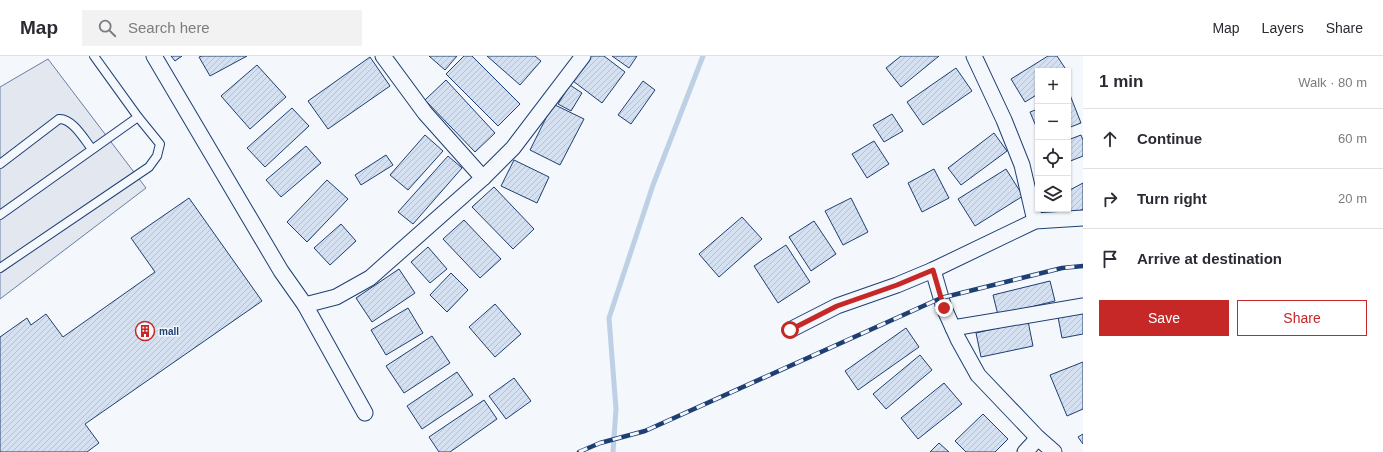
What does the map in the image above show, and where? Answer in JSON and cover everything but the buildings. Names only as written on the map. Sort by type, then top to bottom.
[{"type":"street","points":[[154,56],[281,271],[305,305],[365,413]]},
{"type":"street","points":[[383,56],[425,113],[483,178]]},
{"type":"street","points":[[305,305],[336,297],[370,278],[483,178],[513,148],[584,56]]},
{"type":"street","points":[[974,56],[1004,120],[1022,165],[1035,221]]},
{"type":"street","points":[[790,330],[837,306],[897,285],[933,270],[1035,221],[1083,218]]},
{"type":"street","points":[[933,270],[944,308],[978,375],[1038,438],[1054,452]]},
{"type":"street","points":[[953,328],[1083,306]]},
{"type":"street","points":[[1025,452],[1038,438]]},
{"type":"lane","points":[[0,268],[149,167],[157,156],[160,144],[138,117],[94,56]]},
{"type":"lane","points":[[0,216],[138,117]]},
{"type":"lane","points":[[0,164],[59,119],[64,118],[71,122],[92,149]]},
{"type":"shaded area","points":[[48,59],[146,188],[0,299],[0,87]]},
{"type":"waterway","points":[[613,452],[616,409],[609,318],[653,185],[703,56]]},
{"type":"railway","points":[[579,452],[600,443],[645,431],[941,298],[1062,268],[1083,266]]},
{"type":"place","name":"mall","points":[[145,331]]},
{"type":"route","points":[[790,330],[837,306],[897,285],[933,270],[944,308]]}]
